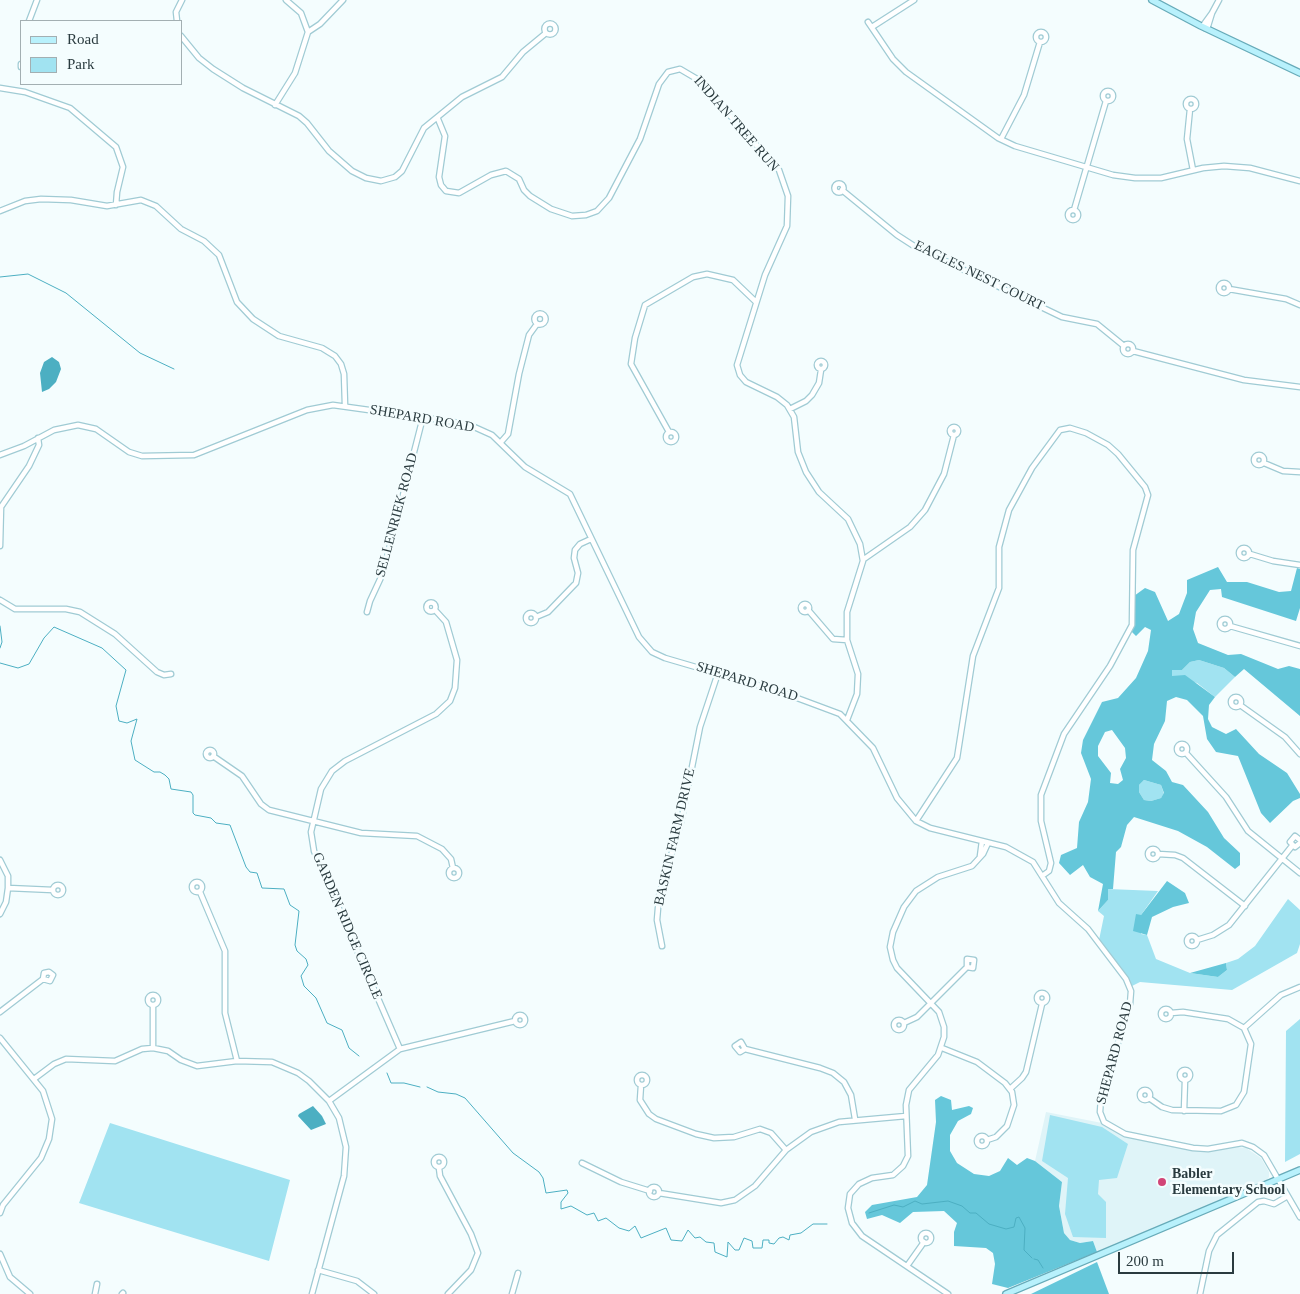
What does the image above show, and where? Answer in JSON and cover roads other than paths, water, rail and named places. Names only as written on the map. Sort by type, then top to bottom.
[{"type":"main road","points":[[1152,0],[1205,28],[1300,73]]},
{"type":"main road","points":[[1006,1294],[1300,1170]]},
{"type":"street","points":[[29,20],[38,0]]},
{"type":"street","points":[[177,20],[176,12],[182,0]]},
{"type":"street","points":[[275,105],[295,73],[308,32],[301,13],[286,0]]},
{"type":"street","points":[[308,32],[320,24],[343,0]]},
{"type":"street","points":[[872,27],[914,0]]},
{"type":"street","points":[[1205,28],[1208,26],[1219,0]]},
{"type":"street","points":[[868,22],[893,59],[906,72],[1001,140],[1015,146],[1120,176],[1141,179],[1168,177],[1216,166],[1236,166],[1300,182]]},
{"type":"street","points":[[182,37],[199,58],[213,69],[307,123],[329,151],[352,171],[362,177],[377,181],[395,177],[402,171],[424,128],[438,119],[462,97],[502,77],[523,52],[546,33]]},
{"type":"street","points":[[1001,140],[1024,95],[1040,42]]},
{"type":"street","name":"INDIAN TREE RUN","points":[[438,119],[444,136],[439,181],[446,191],[459,193],[492,175],[506,171],[519,179],[524,190],[530,196],[551,209],[572,216],[586,215],[597,211],[609,198],[640,139],[663,77],[675,70],[685,70],[692,74],[772,161],[786,186],[789,210],[787,226],[765,275],[749,329],[738,355],[738,370],[750,386],[777,397],[790,408]]},
{"type":"street","points":[[0,88],[25,92],[70,108],[116,147],[120,153],[123,167],[116,205]]},
{"type":"street","points":[[1074,210],[1106,100]]},
{"type":"street","points":[[1190,109],[1187,139],[1193,170]]},
{"type":"street","name":"EAGLES NEST COURT","points":[[842,190],[897,235],[914,246],[1062,317],[1097,324],[1124,346],[1123,350],[1126,354],[1133,350],[1244,380],[1300,387]]},
{"type":"street","points":[[0,211],[25,201],[41,199],[116,205],[133,200],[149,202],[181,228],[211,246],[223,261],[238,302],[253,320],[279,336],[322,348],[335,356],[341,364],[344,374],[345,405]]},
{"type":"street","points":[[669,432],[631,364],[635,338],[645,305],[693,277],[707,274],[733,280],[756,302]]},
{"type":"street","points":[[1229,289],[1286,299],[1300,305]]},
{"type":"street","points":[[501,442],[508,434],[522,364],[530,335],[537,324]]},
{"type":"street","points":[[821,370],[819,383],[812,395],[806,401],[790,408],[796,424],[798,452],[806,472],[819,492],[853,526],[864,559]]},
{"type":"street","name":"SHEPARD ROAD","points":[[0,455],[61,428],[87,426],[96,429],[128,452],[154,457],[183,457],[212,449],[307,410],[326,405],[345,405],[423,417],[472,426],[492,435],[524,467],[570,494],[639,637],[655,654],[798,698],[840,714],[872,748],[897,798],[916,821],[930,828],[1006,847],[1033,862],[1059,903],[1088,929],[1126,979],[1131,991],[1130,1004],[1101,1098],[1100,1112],[1104,1122],[1125,1134],[1193,1148],[1208,1149],[1242,1143],[1248,1144],[1264,1155],[1286,1197],[1300,1217]]},
{"type":"street","name":"SELLENRIEK ROAD","points":[[368,612],[370,601],[383,573],[423,417]]},
{"type":"street","points":[[916,821],[958,758],[973,656],[999,588],[999,547],[1010,510],[1032,468],[1060,430],[1066,428],[1093,436],[1113,450],[1145,487],[1148,495],[1133,550],[1132,625],[1110,666],[1064,734],[1041,795],[1042,821],[1051,863],[1049,871],[1042,876]]},
{"type":"street","points":[[847,720],[856,694],[858,674],[847,640],[846,612],[864,559],[910,526],[925,510],[944,474],[954,435]]},
{"type":"street","points":[[0,546],[1,507],[29,466],[40,445],[38,438]]},
{"type":"street","points":[[1264,462],[1283,471],[1300,472]]},
{"type":"street","points":[[536,617],[548,612],[576,583],[578,573],[574,558],[575,550],[580,544],[591,539]]},
{"type":"street","points":[[1250,554],[1273,561],[1300,565]]},
{"type":"street","points":[[0,600],[14,609],[66,609],[80,612],[115,634],[157,672],[164,675],[172,674]]},
{"type":"street","name":"GARDEN RIDGE CIRCLE","points":[[400,1049],[314,851],[311,840],[312,821],[322,785],[337,766],[436,714],[450,701],[455,688],[457,660],[446,622],[435,610]]},
{"type":"street","points":[[809,611],[833,639],[847,640]]},
{"type":"street","points":[[1230,626],[1300,646]]},
{"type":"street","name":"BASKIN FARM DRIVE","points":[[662,946],[657,920],[659,896],[681,822],[700,726],[718,673]]},
{"type":"street","points":[[840,714],[852,705]]},
{"type":"street","points":[[1240,705],[1285,737],[1300,754]]},
{"type":"street","points":[[1186,753],[1226,797],[1248,830],[1300,873]]},
{"type":"street","points":[[213,756],[242,776],[266,808],[361,833],[408,835],[423,838],[442,850],[451,860],[453,868]]},
{"type":"street","points":[[1197,940],[1223,930],[1245,906],[1292,846],[1297,846],[1300,842],[1296,837],[1292,838],[1290,842],[1292,846]]},
{"type":"street","points":[[980,856],[982,841]]},
{"type":"street","points":[[948,1294],[862,1236],[852,1223],[848,1208],[850,1194],[859,1184],[872,1178],[893,1175],[903,1166],[908,1156],[906,1100],[909,1090],[942,1048],[944,1027],[939,1012],[897,968],[890,953],[893,932],[904,907],[916,891],[938,877],[972,866],[988,843]]},
{"type":"street","points":[[1158,854],[1175,855],[1183,858],[1245,906]]},
{"type":"street","points":[[0,860],[8,876],[6,902],[0,914]]},
{"type":"street","points":[[8,888],[53,890]]},
{"type":"street","points":[[200,892],[224,950],[225,1013],[237,1061]]},
{"type":"street","points":[[904,1023],[912,1021],[967,967]]},
{"type":"street","points":[[0,1012],[43,979]]},
{"type":"street","points":[[1244,1028],[1281,995],[1300,986]]},
{"type":"street","points":[[1010,1089],[1026,1072],[1042,1004]]},
{"type":"street","points":[[153,1005],[153,1048]]},
{"type":"street","points":[[1149,1098],[1162,1107],[1184,1111],[1224,1111],[1239,1102],[1244,1092],[1251,1044],[1244,1028],[1228,1019],[1182,1012],[1171,1013]]},
{"type":"street","points":[[328,1101],[400,1049],[515,1021]]},
{"type":"street","points":[[0,1038],[43,1091],[50,1111],[49,1139],[41,1158],[1,1206],[0,1213]]},
{"type":"street","points":[[34,1079],[54,1064],[66,1060],[115,1061],[142,1049],[153,1048],[168,1051],[181,1060],[198,1066],[257,1060],[285,1066],[309,1081],[328,1101],[339,1118],[343,1132],[346,1160],[335,1211],[312,1294]]},
{"type":"street","points":[[942,1048],[977,1062],[1010,1089],[1014,1105],[1009,1123],[1000,1134],[987,1140]]},
{"type":"street","points":[[745,1049],[833,1073],[844,1082],[851,1094],[855,1119]]},
{"type":"street","points":[[1184,1111],[1185,1080]]},
{"type":"street","points":[[641,1085],[640,1100],[649,1114],[656,1119],[696,1134],[714,1138],[734,1137],[754,1130],[767,1131],[786,1150]]},
{"type":"street","points":[[582,1163],[621,1182],[650,1191],[653,1197],[659,1193],[713,1202],[736,1200],[755,1186],[786,1150],[811,1132],[839,1122],[855,1119],[906,1116]]},
{"type":"street","points":[[438,1168],[440,1176],[471,1234],[478,1253],[471,1270],[448,1294]]},
{"type":"street","points":[[1200,1294],[1209,1251],[1217,1235],[1258,1202],[1264,1201],[1274,1204],[1286,1197]]},
{"type":"street","points":[[907,1266],[924,1242]]},
{"type":"street","points":[[0,1254],[2,1268],[17,1285],[30,1294]]},
{"type":"street","points":[[318,1270],[357,1281],[374,1294]]},
{"type":"street","points":[[512,1294],[518,1273]]},
{"type":"street","points":[[95,1294],[97,1284]]},
{"type":"waterway","points":[[0,277],[28,274],[66,293],[140,353],[174,369]]},
{"type":"waterway","points":[[0,626],[2,642],[0,648]]},
{"type":"waterway","points":[[0,663],[18,668],[29,664],[44,638],[54,627],[102,648],[126,670],[116,706],[119,721],[127,723],[137,719],[131,741],[135,760],[154,772],[160,772],[165,775],[169,779],[171,789],[191,792],[193,795],[193,813],[195,815],[211,818],[216,823],[230,825],[246,867],[250,872],[257,873],[262,888],[284,889],[290,905],[299,911],[295,945],[297,951],[306,959],[308,965],[301,976],[304,986],[316,998],[327,1023],[342,1030],[349,1048],[359,1056]]},
{"type":"waterway","points":[[387,1073],[391,1083],[404,1083],[420,1087]]},
{"type":"waterway","points":[[427,1087],[438,1092],[456,1094],[465,1098],[513,1153],[539,1172],[543,1178],[546,1193],[567,1190],[568,1193],[561,1202],[561,1209],[571,1206],[587,1215],[594,1213],[598,1221],[606,1218],[619,1228],[629,1231],[635,1226],[641,1238],[666,1228],[671,1240],[682,1241],[688,1230],[695,1238],[700,1237],[706,1242],[714,1243],[715,1252],[727,1257],[728,1242],[735,1250],[739,1250],[744,1238],[752,1241],[753,1248],[762,1248],[763,1240],[769,1240],[769,1243],[774,1244],[779,1238],[783,1237],[789,1240],[790,1235],[801,1233],[813,1224],[827,1224]]},
{"type":"waterway","points":[[869,1213],[894,1205],[903,1207],[915,1201],[922,1204],[948,1201],[962,1206],[970,1213],[976,1213],[989,1224],[1006,1229],[1014,1227],[1016,1218],[1019,1217],[1025,1228],[1024,1250],[1032,1258]]},
{"type":"waterway","points":[[1034,1259],[1038,1260],[1043,1268]]},
{"type":"place","name":"Babler Elementary School","points":[[1162,1182]]}]
